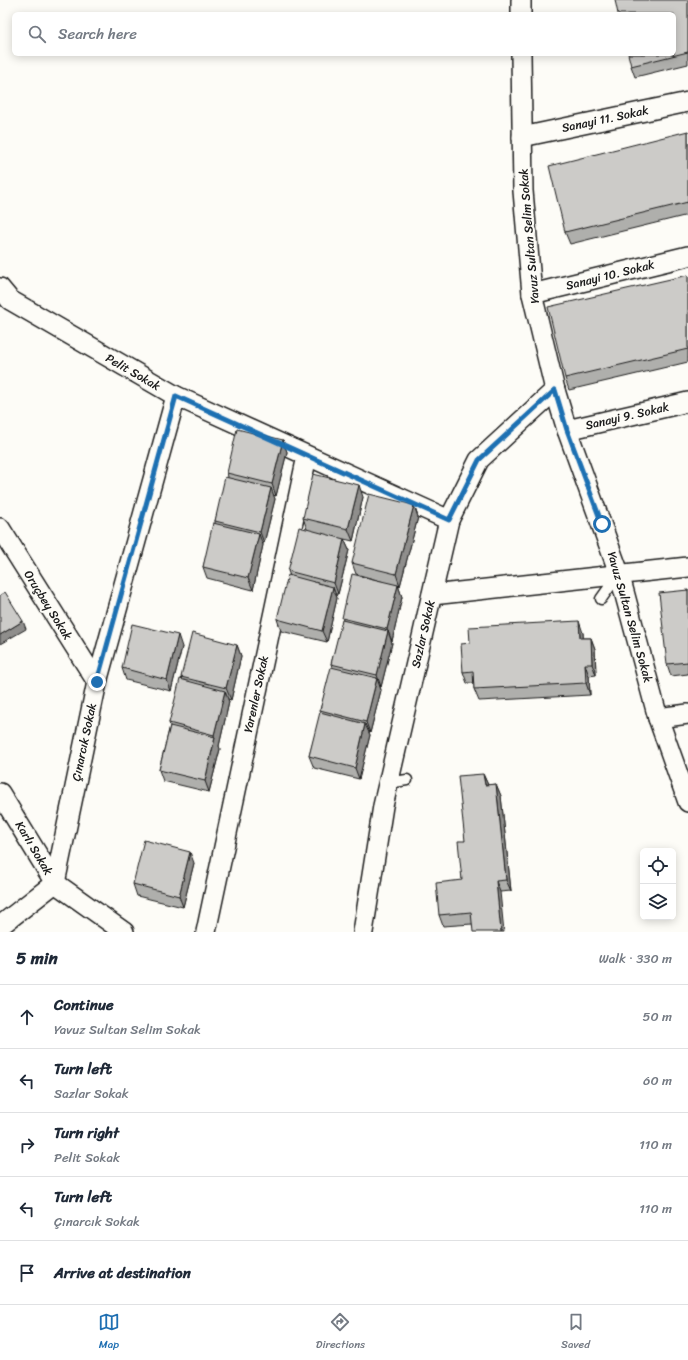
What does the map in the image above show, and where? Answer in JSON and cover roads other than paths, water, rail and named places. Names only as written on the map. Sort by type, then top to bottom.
[{"type":"street","name":"Yavuz Sultan Selim Sokak","points":[[521,56],[523,191],[532,294],[555,390],[567,430],[619,573],[658,718],[688,802]]},
{"type":"street","name":"Sanayi 11. Sokak","points":[[522,137],[688,102]]},
{"type":"street","name":"Sanayi 10. Sokak","points":[[532,294],[688,256]]},
{"type":"street","name":"Pelit Sokak","points":[[0,288],[10,300],[176,396],[449,520]]},
{"type":"street","name":"Sazlar Sokak","points":[[367,927],[383,806],[449,520],[479,460],[555,390]]},
{"type":"street","name":"Çınarcık Sokak","points":[[55,883],[97,682],[176,396]]},
{"type":"street","name":"Sanayi 9. Sokak","points":[[567,430],[688,402]]},
{"type":"street","name":"Yarenler Sokak","points":[[206,932],[307,456]]},
{"type":"street","name":"Oruçbey Sokak","points":[[0,528],[97,682]]},
{"type":"street","points":[[432,595],[619,573],[688,567]]},
{"type":"street","points":[[658,718],[688,714]]},
{"type":"street","name":"Karlı Sokak","points":[[0,793],[55,883]]},
{"type":"street","points":[[0,926],[55,883],[124,932]]},
{"type":"lane","points":[[601,599],[619,573]]},
{"type":"lane","points":[[388,783],[407,780]]}]
